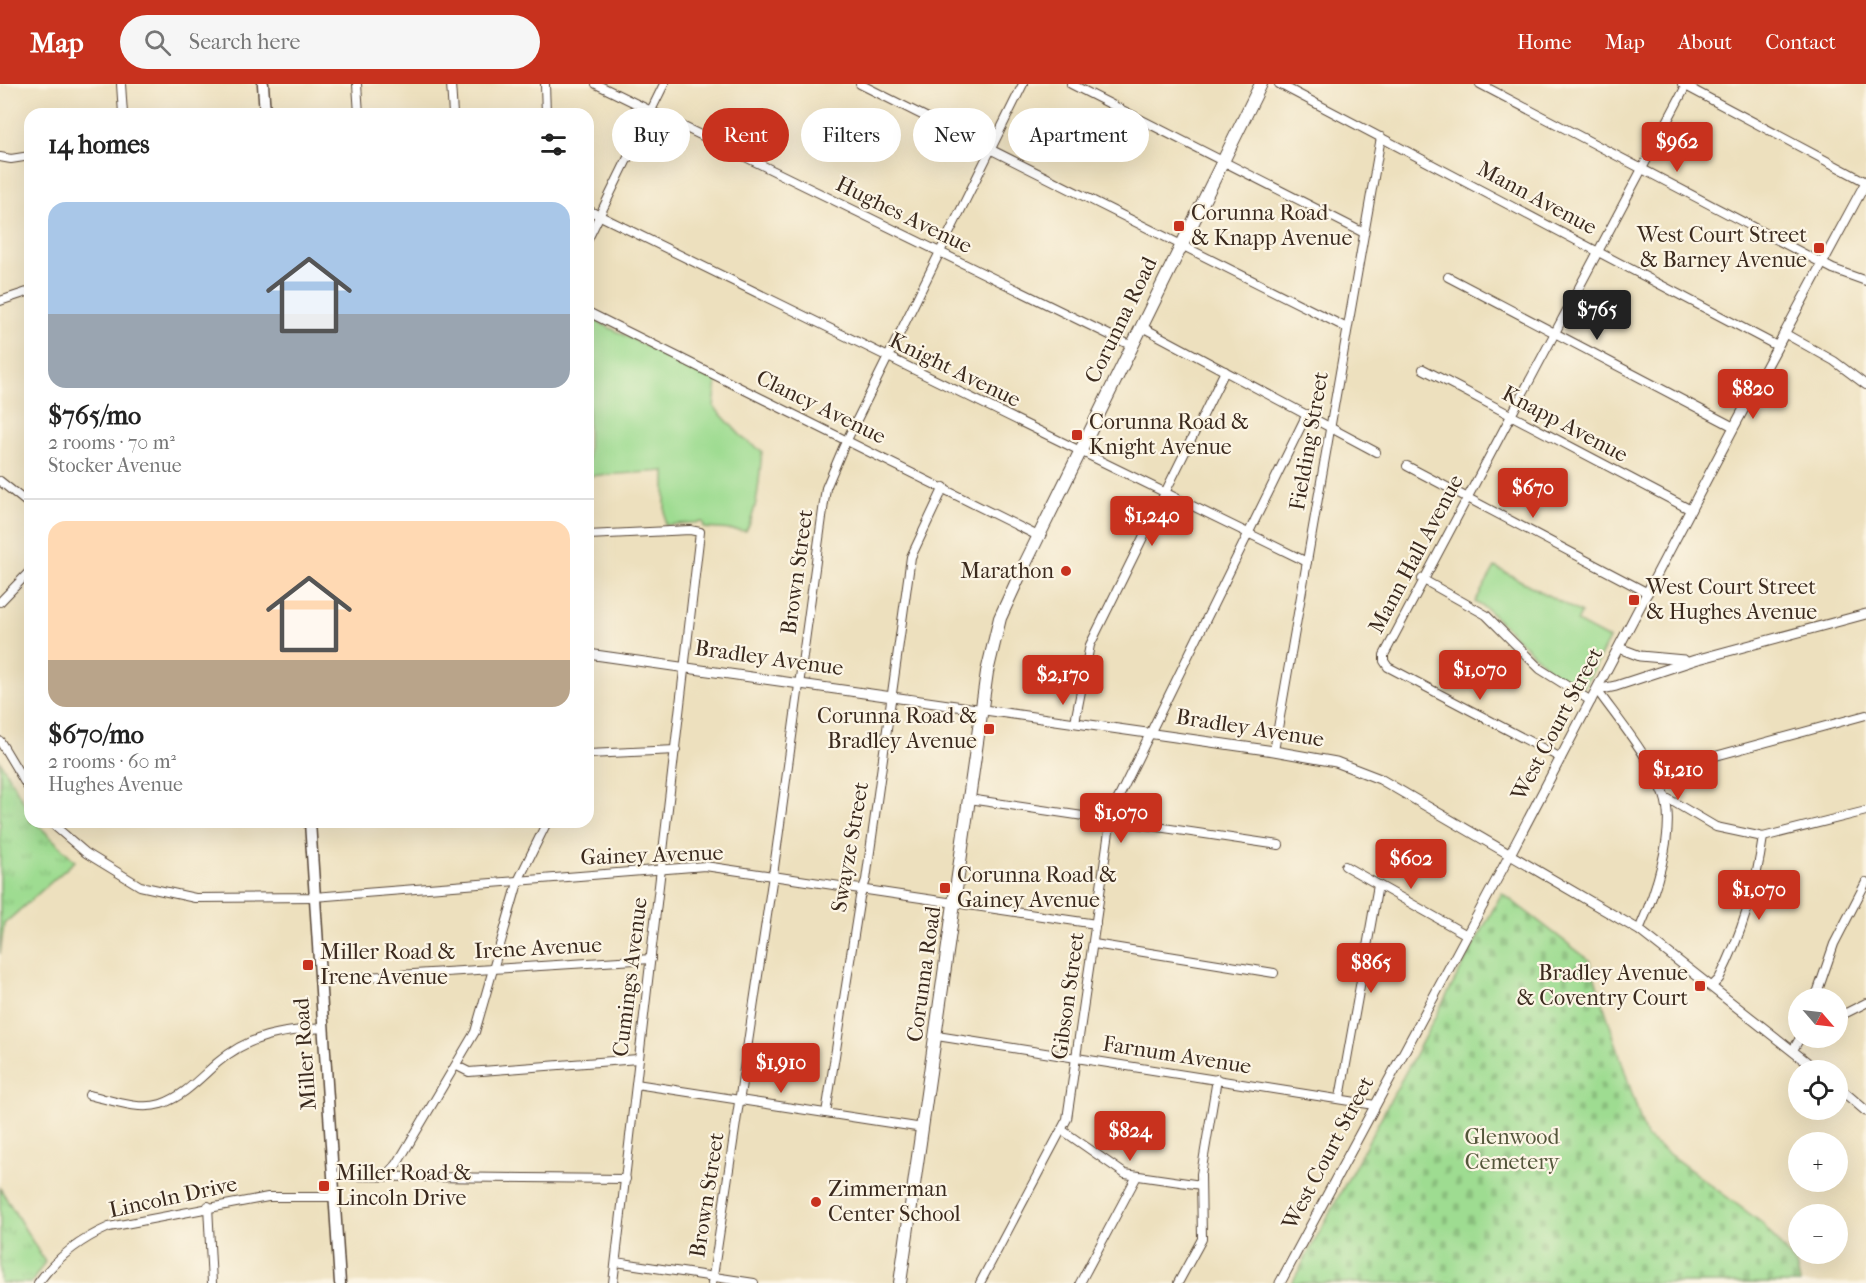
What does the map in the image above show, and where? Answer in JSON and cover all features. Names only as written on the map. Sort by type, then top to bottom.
[{"type":"main road","points":[[263,84],[265,108]]},
{"type":"main road","name":"Corunna Road","points":[[900,1283],[990,654],[1000,618],[1038,536],[1261,84]]},
{"type":"main road","name":"Miller Road","points":[[310,828],[340,1283]]},
{"type":"street","points":[[122,84],[123,108]]},
{"type":"street","points":[[357,84],[359,108]]},
{"type":"street","points":[[451,84],[453,108]]},
{"type":"street","points":[[545,84],[546,108]]},
{"type":"street","name":"Hughes Avenue","points":[[596,84],[645,108]]},
{"type":"street","points":[[652,108],[664,84]]},
{"type":"street","points":[[860,84],[913,110]]},
{"type":"street","name":"Brown Street","points":[[996,138],[1023,84]]},
{"type":"street","points":[[1071,84],[1224,159],[1364,233]]},
{"type":"street","name":"Mann Avenue","points":[[1279,84],[1777,346]]},
{"type":"street","points":[[1480,84],[1821,263],[1866,281]]},
{"type":"street","points":[[1685,85],[1866,182]]},
{"type":"street","name":"Mann Hall Avenue","points":[[1561,758],[1388,667],[1384,661],[1388,645],[1422,579],[1685,85]]},
{"type":"street","name":"Hughes Avenue","points":[[690,130],[1132,346]]},
{"type":"street","name":"Fielding Street","points":[[1274,751],[1381,137]]},
{"type":"street","points":[[996,151],[1347,328]]},
{"type":"street","points":[[0,157],[11,159],[24,157]]},
{"type":"street","points":[[594,226],[626,162]]},
{"type":"street","name":"Brown Street","points":[[712,1280],[773,875],[826,488],[984,162]]},
{"type":"street","name":"West Court Street","points":[[1280,1283],[1510,855],[1734,427],[1866,182]]},
{"type":"street","name":"Knight Avenue","points":[[594,213],[1307,562]]},
{"type":"street","points":[[1448,277],[1734,427]]},
{"type":"street","points":[[0,301],[24,293]]},
{"type":"street","name":"Clancy Avenue","points":[[594,315],[945,487],[1038,536]]},
{"type":"street","points":[[1142,327],[1376,452]]},
{"type":"street","points":[[1784,333],[1834,362],[1866,385]]},
{"type":"street","name":"Knapp Avenue","points":[[1423,369],[1691,510]]},
{"type":"street","points":[[1075,722],[1089,645],[1225,371]]},
{"type":"street","name":"Gibson Street","points":[[980,1283],[1067,1119],[1112,811],[1307,414]]},
{"type":"street","points":[[1407,466],[1648,593]]},
{"type":"street","points":[[0,481],[24,499]]},
{"type":"street","name":"Swayze Street","points":[[826,1113],[863,888],[911,556],[945,487]]},
{"type":"street","name":"Cumings Avenue","points":[[594,535],[690,530],[700,532],[613,1283]]},
{"type":"street","points":[[0,602],[24,577]]},
{"type":"street","points":[[1422,579],[1486,615],[1540,669],[1591,700]]},
{"type":"street","points":[[1639,930],[1660,869],[1666,841],[1665,797],[1653,773],[1597,690],[1616,687],[1695,660],[1866,614]]},
{"type":"street","points":[[1619,648],[1660,659],[1695,660]]},
{"type":"street","name":"Bradley Avenue","points":[[594,655],[1150,732],[1327,760],[1359,769],[1639,930],[1805,1060]]},
{"type":"street","points":[[1653,773],[1866,715]]},
{"type":"street","points":[[0,741],[24,781]]},
{"type":"street","points":[[594,754],[676,750]]},
{"type":"street","points":[[1665,797],[1716,827],[1763,837],[1866,811]]},
{"type":"street","points":[[969,800],[1279,845]]},
{"type":"street","name":"Gainey Avenue","points":[[57,828],[86,854],[140,886],[195,898],[314,897],[705,866],[1096,924]]},
{"type":"street","points":[[387,1175],[397,1164],[457,1066],[475,1032],[519,879],[544,828]]},
{"type":"street","points":[[1712,986],[1719,979],[1747,916],[1757,877],[1763,837]]},
{"type":"street","points":[[1346,866],[1467,935]]},
{"type":"street","points":[[1819,988],[1834,944],[1866,882]]},
{"type":"street","points":[[1340,1098],[1378,885]]},
{"type":"street","points":[[1094,944],[1274,973]]},
{"type":"street","name":"Irene Avenue","points":[[319,980],[651,959]]},
{"type":"street","points":[[1848,1012],[1866,1003]]},
{"type":"street","points":[[89,1095],[131,1105],[162,1104],[192,1085],[243,1045],[278,1031],[323,1028]]},
{"type":"street","name":"Farnum Avenue","points":[[937,1036],[1375,1105]]},
{"type":"street","points":[[457,1066],[469,1072],[638,1059]]},
{"type":"street","points":[[1178,1283],[1202,1239],[1201,1185],[1217,1079]]},
{"type":"street","points":[[636,1084],[923,1128]]},
{"type":"street","points":[[1848,1095],[1864,1108]]},
{"type":"street","points":[[1062,1130],[1125,1174],[1201,1185]]},
{"type":"street","points":[[333,1176],[626,1179]]},
{"type":"street","points":[[1080,1283],[1137,1176]]},
{"type":"street","name":"Lincoln Drive","points":[[38,1283],[64,1253],[109,1227],[208,1206],[268,1197],[334,1197]]},
{"type":"street","points":[[208,1206],[212,1283]]},
{"type":"street","points":[[616,1262],[712,1280],[754,1283]]},
{"type":"green space","points":[[594,320],[717,381],[714,407],[744,439],[762,451],[754,512],[746,531],[704,528],[703,522],[665,525],[665,471],[594,476]]},
{"type":"green space","points":[[1495,567],[1581,613],[1577,622],[1609,639],[1584,688],[1554,674],[1488,610],[1475,602]]},
{"type":"green space","points":[[0,761],[24,803],[24,828],[41,828],[75,861],[4,924],[0,954]]},
{"type":"green space","name":"Glenwood Cemetery","points":[[1502,893],[1589,960],[1646,1137],[1762,1223],[1788,1255],[1788,1264],[1796,1265],[1800,1283],[1292,1283]]},
{"type":"green space","points":[[0,1188],[45,1262],[31,1283],[0,1283]]},
{"type":"place","name":"Corunna Road & Knapp Avenue","points":[[1179,226]]},
{"type":"place","name":"West Court Street & Barney Avenue","points":[[1819,248]]},
{"type":"place","name":"Corunna Road & Knight Avenue","points":[[1077,435]]},
{"type":"place","name":"Marathon","points":[[1066,571]]},
{"type":"place","name":"West Court Street & Hughes Avenue","points":[[1634,600]]},
{"type":"place","name":"Corunna Road & Bradley Avenue","points":[[989,729]]},
{"type":"place","name":"Corunna Road & Gainey Avenue","points":[[945,888]]},
{"type":"place","name":"Miller Road & Irene Avenue","points":[[308,965]]},
{"type":"place","name":"Bradley Avenue & Coventry Court","points":[[1700,986]]},
{"type":"place","name":"Miller Road & Lincoln Drive","points":[[324,1186]]},
{"type":"place","name":"Zimmerman Center School","points":[[816,1202]]}]
